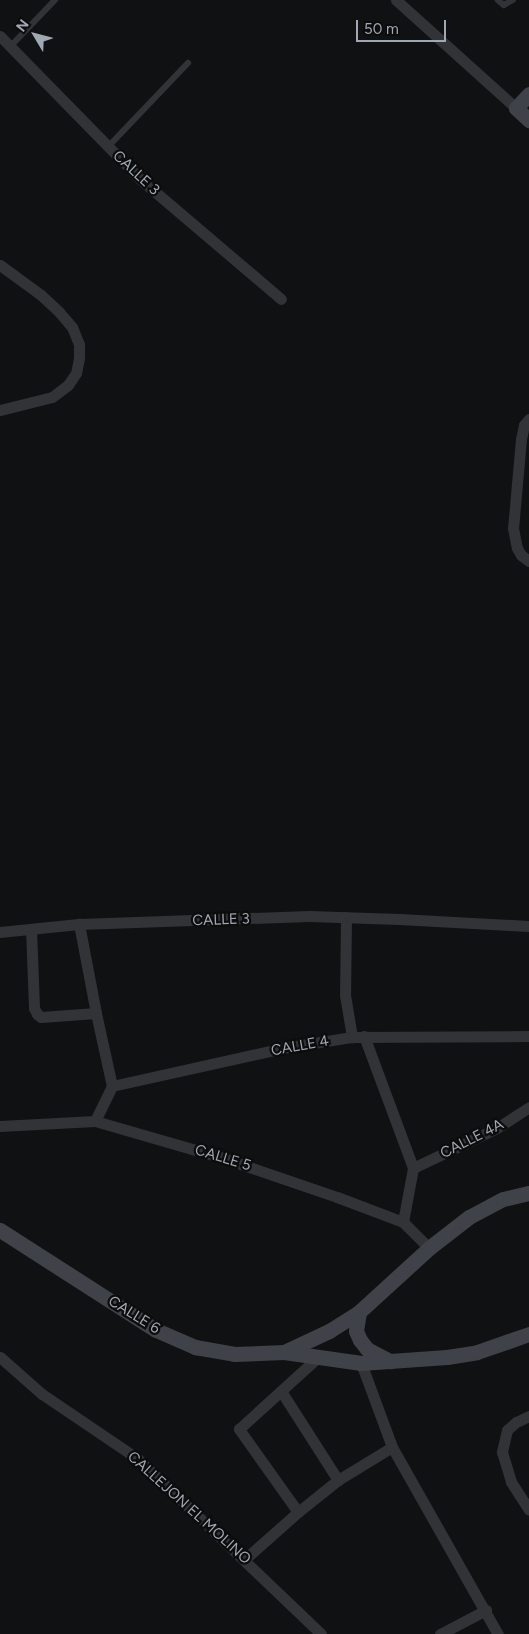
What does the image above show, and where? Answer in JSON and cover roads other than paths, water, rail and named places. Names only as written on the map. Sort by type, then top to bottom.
[{"type":"street","points":[[396,0],[529,120]]},
{"type":"street","name":"CALLE 3","points":[[0,36],[140,179],[282,299]]},
{"type":"street","points":[[516,108],[529,94]]},
{"type":"street","points":[[0,265],[41,295],[72,327],[79,344],[76,373],[52,397],[0,410]]},
{"type":"street","points":[[529,419],[524,425],[513,528],[517,548],[521,555],[529,561]]},
{"type":"street","name":"CALLE 3","points":[[0,932],[79,924],[346,917],[529,926]]},
{"type":"street","points":[[346,917],[345,995],[352,1037]]},
{"type":"street","points":[[79,924],[112,1086],[96,1121]]},
{"type":"street","points":[[31,929],[34,1008],[37,1014],[42,1016],[96,1013]]},
{"type":"street","points":[[364,1036],[413,1168],[402,1222]]},
{"type":"street","name":"CALLE 4","points":[[112,1086],[283,1048],[352,1037],[529,1036]]},
{"type":"street","name":"CALLE 4A","points":[[413,1168],[497,1128],[529,1107]]},
{"type":"street","name":"CALLE 5","points":[[0,1126],[96,1121],[232,1161],[402,1222],[429,1248]]},
{"type":"street","name":"CALLE 6","points":[[284,1352],[329,1331],[358,1312],[429,1248],[468,1217],[503,1199],[529,1193]]},
{"type":"street","name":"CALLE 6","points":[[0,1230],[156,1330],[195,1347],[234,1354],[284,1352],[362,1363],[390,1362],[447,1357],[477,1352],[529,1334]]},
{"type":"street","points":[[358,1312],[356,1331],[360,1340],[367,1349],[390,1362]]},
{"type":"street","name":"CALLEJON EL MOLINO","points":[[0,1357],[42,1394],[138,1459],[321,1634]]},
{"type":"street","points":[[298,1512],[239,1431],[240,1427],[317,1358]]},
{"type":"street","points":[[362,1363],[392,1447],[498,1634]]},
{"type":"street","points":[[280,1391],[338,1480]]},
{"type":"street","points":[[529,1416],[516,1422],[506,1430],[502,1452],[511,1482],[529,1510]]},
{"type":"street","points":[[245,1560],[298,1512],[338,1480],[392,1447]]},
{"type":"street","points":[[440,1634],[486,1610]]},
{"type":"lane","points":[[10,47],[55,0]]},
{"type":"lane","points":[[498,0],[504,5],[513,0]]},
{"type":"lane","points":[[108,147],[188,63]]}]
